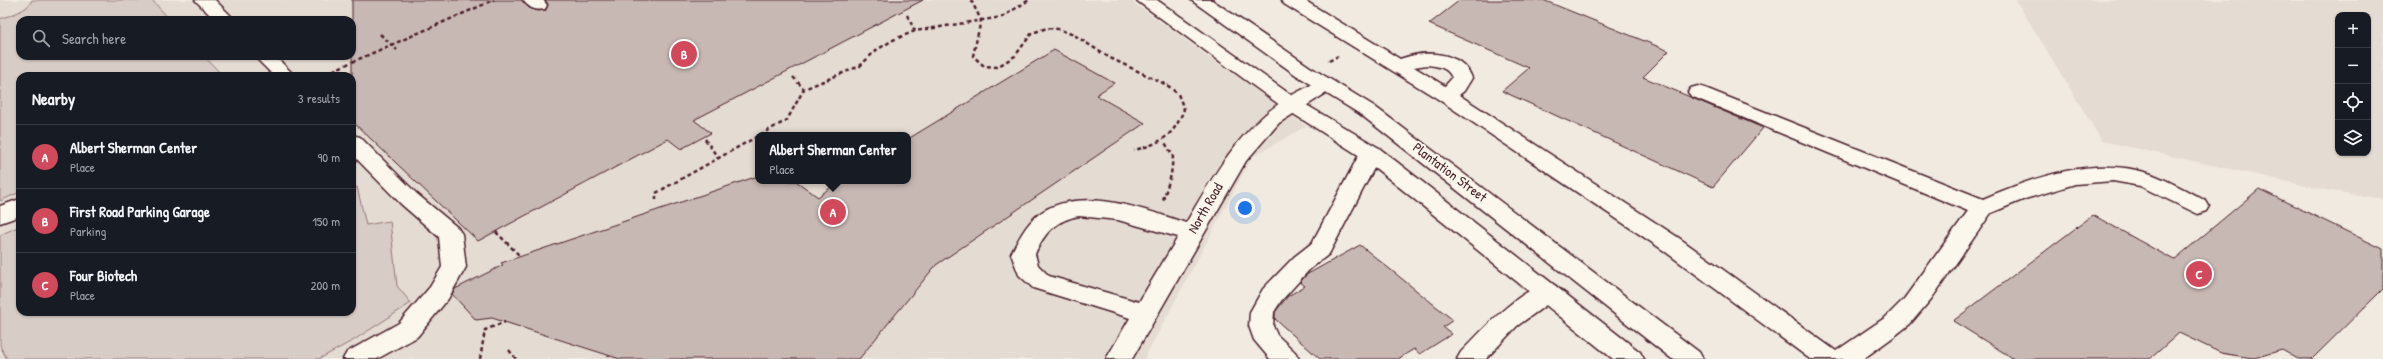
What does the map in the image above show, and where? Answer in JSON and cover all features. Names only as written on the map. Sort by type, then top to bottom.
[{"type":"main road","points":[[204,0],[222,16]]},
{"type":"main road","points":[[1145,0],[1291,104],[1371,153],[1547,292],[1624,357]]},
{"type":"main road","name":"Plantation Street","points":[[1200,0],[1278,51],[1324,86],[1367,110],[1690,359]]},
{"type":"main road","points":[[1292,0],[1445,95],[1670,244],[1828,359]]},
{"type":"main road","points":[[1399,66],[1419,58],[1438,59],[1456,67],[1461,74],[1461,81],[1456,90],[1445,95]]},
{"type":"main road","points":[[268,60],[281,72]]},
{"type":"main road","name":"North Road","points":[[1119,359],[1229,167],[1257,132],[1291,104],[1324,86]]},
{"type":"main road","points":[[1698,92],[1983,208]]},
{"type":"main road","points":[[356,146],[409,199],[450,234],[454,267],[439,293],[408,330],[356,359]]},
{"type":"main road","points":[[1286,359],[1267,340],[1261,326],[1262,312],[1272,295],[1302,263],[1321,248],[1371,153]]},
{"type":"main road","points":[[1844,359],[1900,318],[1924,292],[1967,226],[1983,208],[2008,197],[2083,175],[2116,173],[2132,176],[2156,185],[2198,206]]},
{"type":"main road","points":[[0,215],[16,208]]},
{"type":"main road","points":[[1144,313],[1041,282],[1027,269],[1023,254],[1032,235],[1049,218],[1069,210],[1095,208],[1191,233]]},
{"type":"main road","points":[[1470,359],[1508,320],[1547,292]]},
{"type":"path","points":[[329,72],[494,0]]},
{"type":"path","points":[[971,0],[980,21],[973,56],[978,64],[986,68],[1003,66],[1021,50],[1028,37],[1037,30],[1051,28],[1065,31],[1109,58],[1157,79],[1177,92],[1184,109],[1179,126],[1164,141],[1134,150]]},
{"type":"path","points":[[765,132],[787,120],[804,90],[860,66],[875,51],[893,40],[914,31],[1002,17],[1030,0]]},
{"type":"path","points":[[907,15],[914,31]]},
{"type":"path","points":[[380,34],[397,50]]},
{"type":"path","points":[[1326,62],[1337,57]]},
{"type":"path","points":[[793,77],[804,90]]},
{"type":"path","points":[[656,200],[656,193],[755,137]]},
{"type":"path","points":[[705,139],[718,158]]},
{"type":"path","points":[[1163,200],[1172,175],[1173,156],[1164,141]]},
{"type":"path","points":[[496,232],[520,256]]},
{"type":"path","points":[[480,359],[485,330],[505,322]]},
{"type":"path","points":[[509,350],[516,359]]},
{"type":"shaded area","points":[[0,0],[1130,0],[1306,126],[1252,157],[1144,359],[0,359]]},
{"type":"shaded area","points":[[32,0],[152,0],[166,16],[16,16],[16,60],[208,60],[219,72],[16,72],[16,194],[0,201],[0,19],[23,10]]},
{"type":"shaded area","points":[[2016,0],[2383,0],[2383,199],[2326,190],[2102,141]]},
{"type":"shaded area","points":[[356,187],[366,225],[390,221],[397,286],[411,303],[354,340],[319,359],[7,359],[0,346],[0,235],[16,228],[16,316],[356,316]]},
{"type":"building","points":[[352,0],[522,0],[529,8],[538,11],[546,10],[548,4],[545,0],[923,0],[694,120],[711,133],[681,149],[668,139],[478,241],[356,125],[356,72],[352,72],[352,60],[356,60],[356,16],[352,16]]},
{"type":"building","points":[[1460,0],[1543,0],[1669,51],[1643,77],[1763,128],[1713,187],[1502,91],[1529,68],[1429,24]]},
{"type":"building","points":[[1054,50],[1114,83],[1096,95],[1145,123],[936,265],[859,359],[620,359],[492,318],[476,320],[452,294],[455,289],[503,265],[501,263],[755,177],[755,184],[800,184],[818,197],[835,184],[911,184],[911,137]]},
{"type":"building","points":[[2259,189],[2383,249],[2383,289],[2312,359],[2298,359],[2282,350],[2254,358],[2221,353],[2179,333],[2150,359],[2014,359],[1953,321],[2093,215],[2174,260]]},
{"type":"building","points":[[1360,245],[1453,320],[1443,327],[1452,334],[1420,354],[1414,349],[1398,359],[1320,359],[1275,319],[1275,312],[1288,296],[1305,286],[1300,282],[1306,275]]},
{"type":"place","name":"First Road Parking Garage","points":[[684,54]]},
{"type":"place","name":"Albert Sherman Center","points":[[833,212]]},
{"type":"place","name":"Four Biotech","points":[[2199,274]]}]
